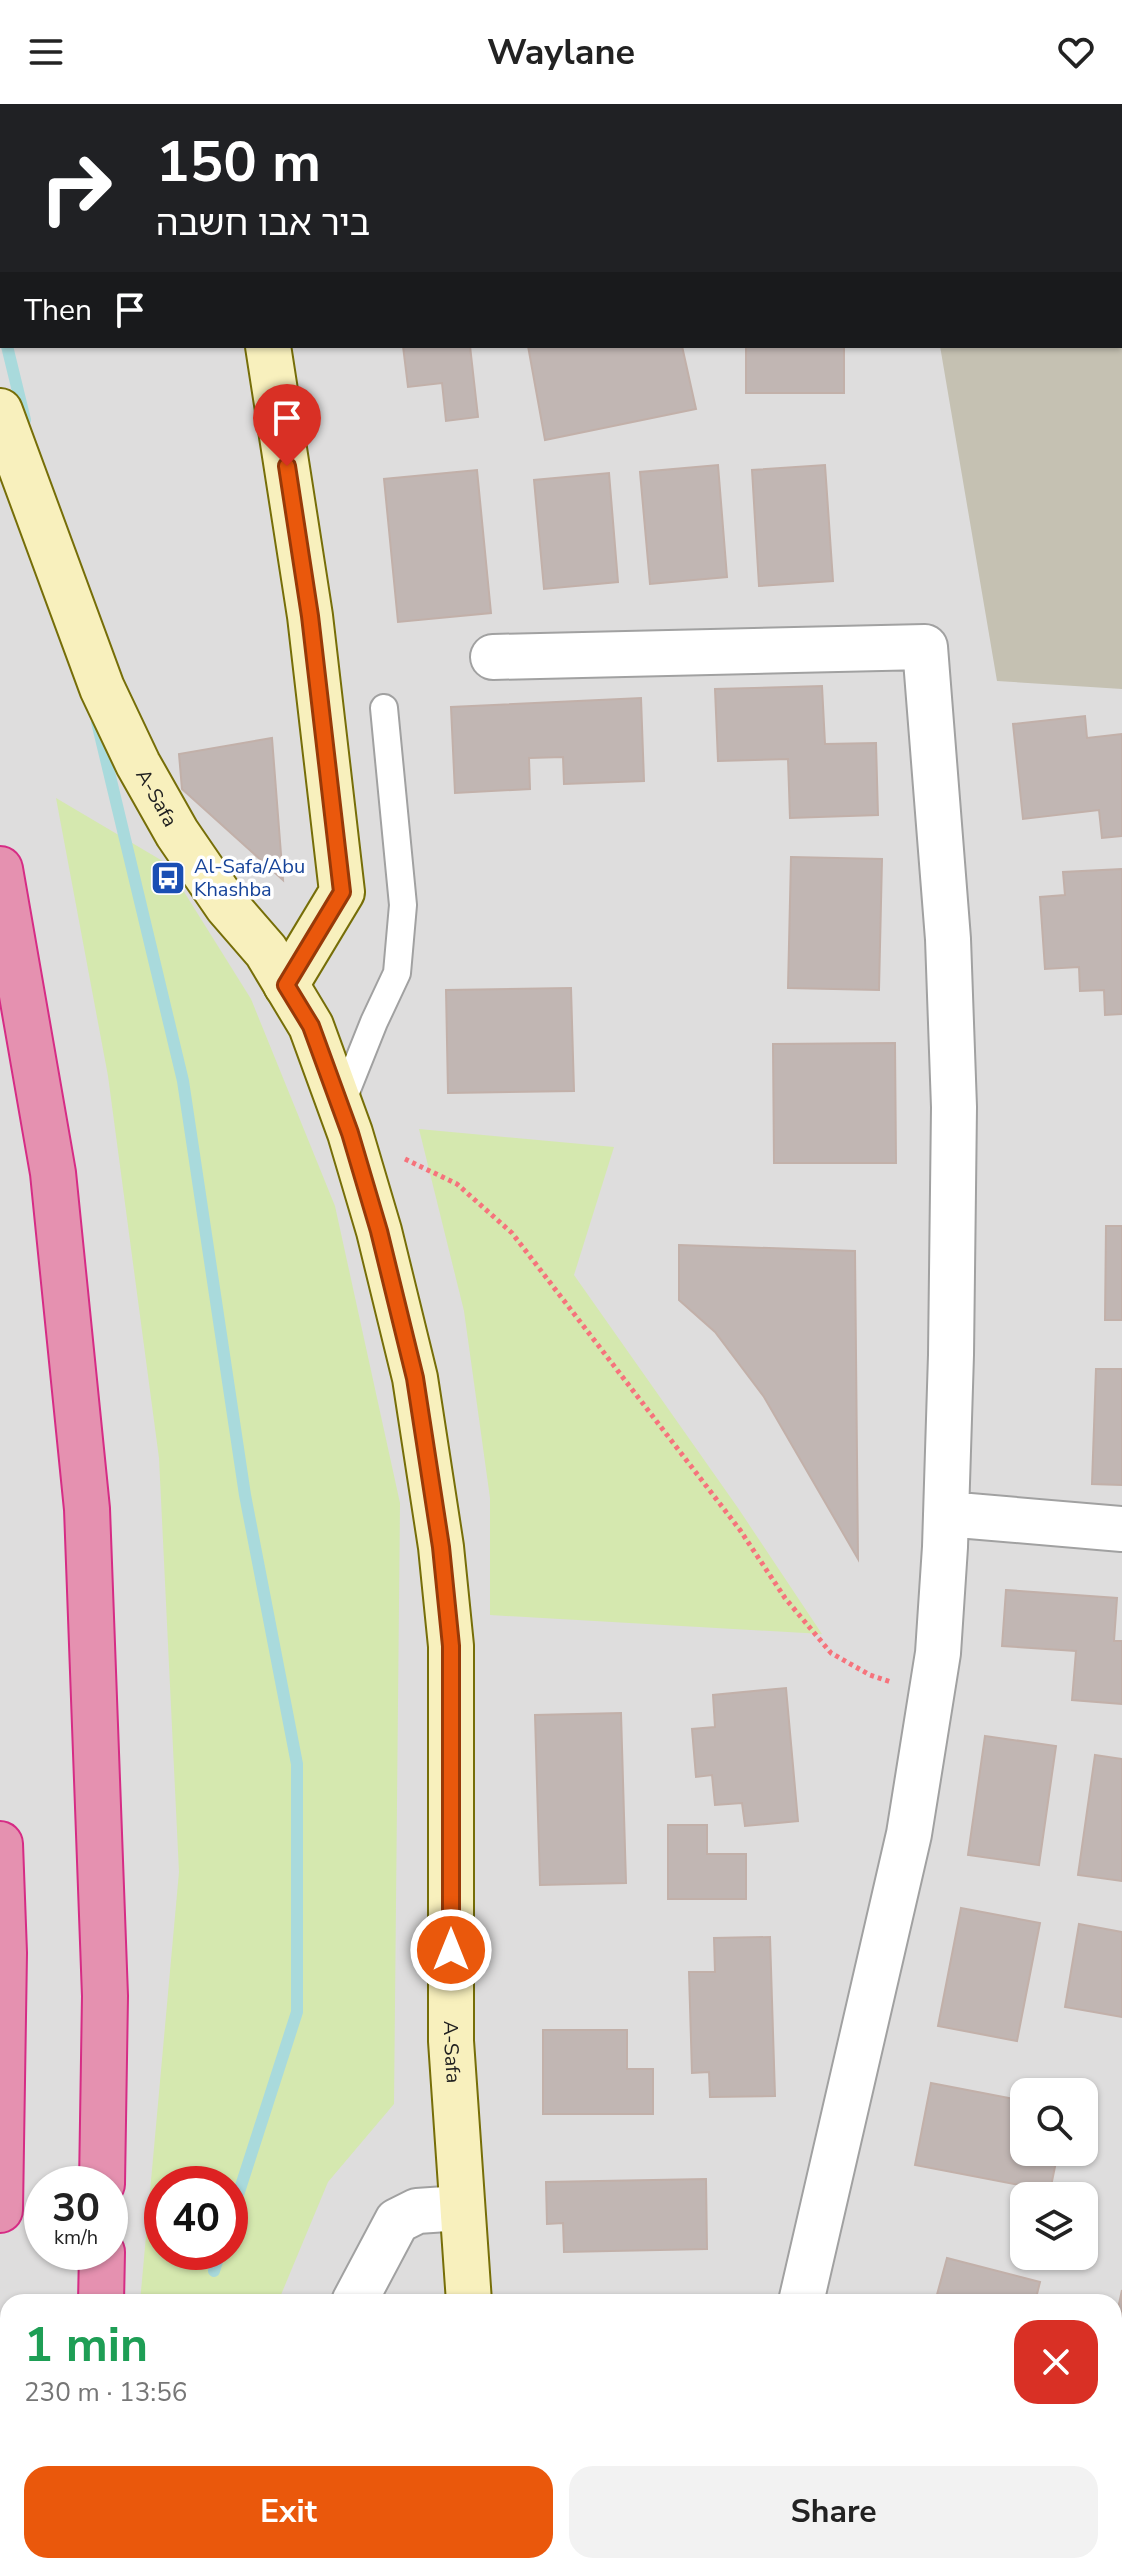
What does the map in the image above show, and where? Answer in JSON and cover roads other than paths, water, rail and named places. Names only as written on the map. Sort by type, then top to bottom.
[{"type":"highway","points":[[0,869],[53,1173],[87,1509],[105,1996],[102,2166]]},
{"type":"highway","points":[[0,1844],[4,1953],[0,2210]]},
{"type":"highway","points":[[101,2294],[102,2270]]},
{"type":"street","points":[[268,348],[310,616],[342,892],[286,985]]},
{"type":"street","name":"A-Safa","points":[[0,411],[102,688],[138,764],[177,833],[227,906],[266,951],[311,1026],[345,1120],[379,1231],[415,1378],[441,1547],[451,1646],[451,2041],[468,2294]]},
{"type":"street","points":[[493,657],[925,647],[948,939],[954,1107],[951,1355],[938,1653],[909,1834],[803,2294]]},
{"type":"street","points":[[946,1514],[1122,1529]]},
{"type":"street","points":[[358,2294],[397,2221],[417,2211],[461,2208]]},
{"type":"lane","points":[[345,1120],[374,1022],[397,973],[403,905],[384,708]]},
{"type":"waterway","points":[[7,348],[25,420]]},
{"type":"waterway","points":[[97,722],[183,1081],[245,1495],[297,1764],[297,2012],[247,2166]]},
{"type":"place","name":"Al-Safa/Abu Khashba","points":[[168,878]]}]
